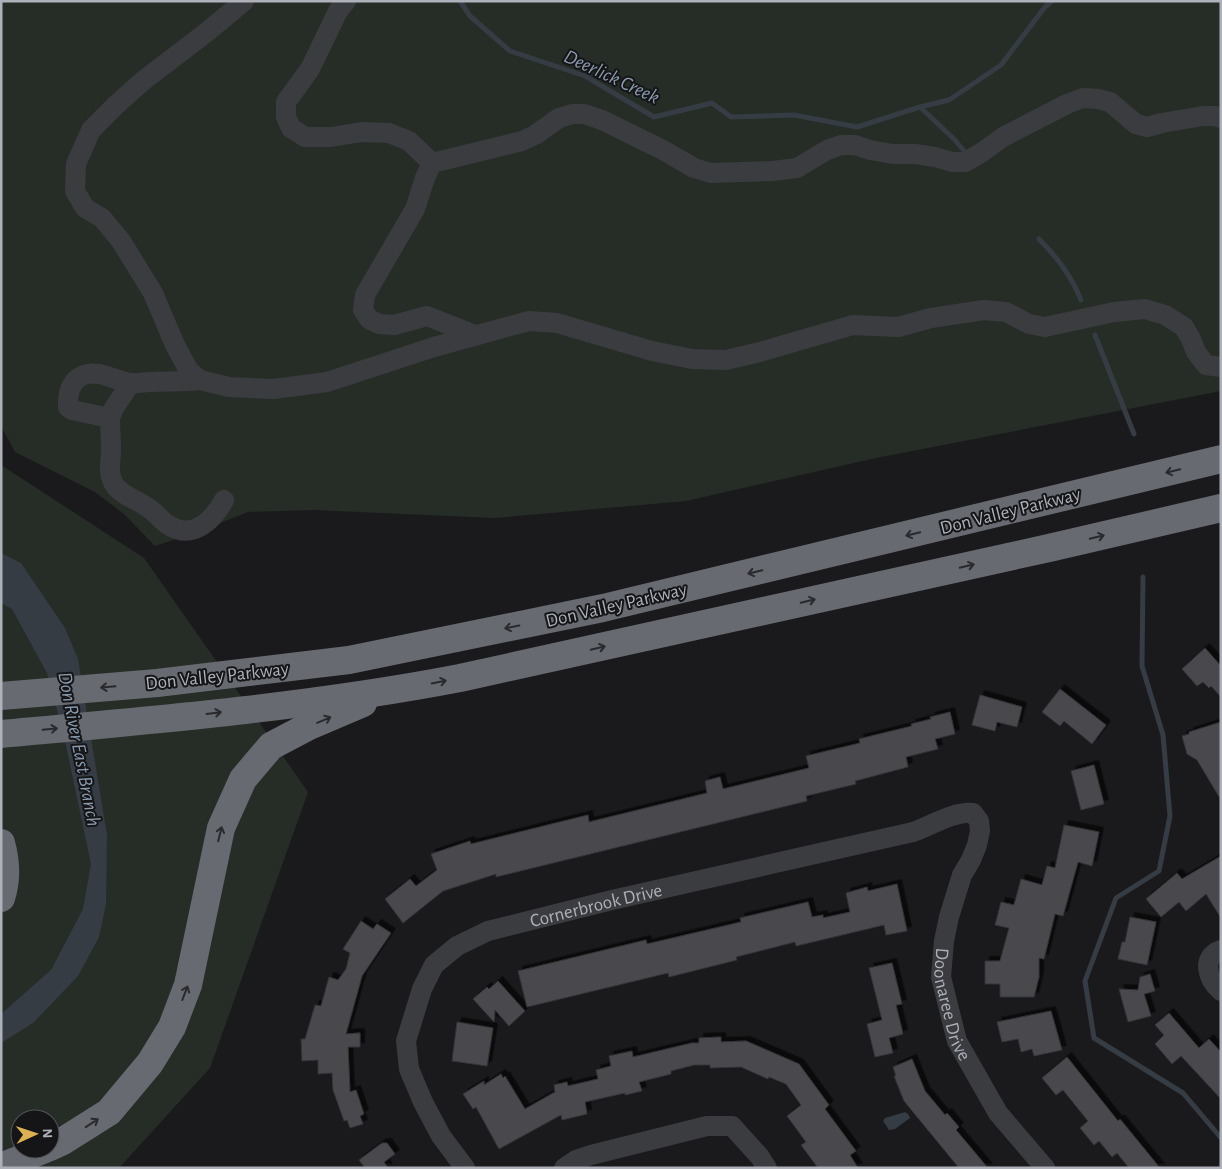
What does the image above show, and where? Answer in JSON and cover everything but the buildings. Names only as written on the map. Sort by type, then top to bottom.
[{"type":"highway","name":"Don Valley Parkway","points":[[6,694],[157,683],[349,660],[604,608],[1221,459]]},
{"type":"highway","name":"Don Valley Parkway","points":[[1,734],[165,718],[391,691],[499,670],[1221,508]]},
{"type":"highway","points":[[60,1142],[108,1112],[150,1063],[172,1027],[188,985],[221,828],[243,780],[271,746],[309,726],[391,691]]},
{"type":"highway","points":[[1,843],[6,869],[1,898]]},
{"type":"highway","points":[[1,1167],[20,1159]]},
{"type":"street","points":[[200,380],[190,371],[175,345],[152,293],[120,241],[102,218],[85,208],[75,191],[76,164],[91,130],[116,105],[144,80],[244,1]]},
{"type":"street","points":[[346,1],[338,11],[310,68],[286,102],[286,117],[291,128],[305,137],[331,137],[362,132],[390,133],[408,141],[432,163]]},
{"type":"street","points":[[432,163],[522,141],[536,135],[558,118],[572,114],[584,114],[602,120],[663,150],[694,168],[711,172],[773,172],[797,168],[827,150],[855,145],[893,154],[935,156],[952,162],[966,162],[982,154],[1003,137],[1059,108],[1083,98],[1110,102],[1136,124],[1147,127],[1203,116],[1221,118]]},
{"type":"street","points":[[432,163],[425,178],[416,209],[365,295],[363,310],[369,320],[379,324],[394,325],[427,316],[476,335]]},
{"type":"street","points":[[110,418],[68,408],[70,387],[78,378],[84,374],[99,374],[130,383],[180,383],[200,380],[229,386],[272,389],[327,382],[476,335],[529,321],[557,323],[652,351],[692,359],[726,360],[853,325],[898,327],[931,318],[984,310],[1006,312],[1029,324],[1044,327],[1114,312],[1145,309],[1165,315],[1184,327],[1191,338],[1196,352],[1206,365],[1221,367]]},
{"type":"street","points":[[130,383],[110,418],[111,451],[109,462],[110,474],[115,486],[125,495],[158,515],[169,526],[181,531],[198,529],[210,521],[224,500]]},
{"type":"street","name":"Cornerbrook Drive","points":[[465,1168],[441,1136],[423,1102],[409,1069],[406,1041],[422,989],[434,966],[457,946],[488,931],[612,900],[913,832],[954,816],[973,814],[978,821]]},
{"type":"street","name":"Doonaree Drive","points":[[978,821],[980,831],[977,845],[962,875],[949,917],[944,941],[941,978],[957,1041],[998,1113],[1044,1168]]},
{"type":"street","points":[[1221,950],[1215,952],[1207,962],[1208,975],[1221,991]]},
{"type":"street","points":[[564,1168],[576,1160],[591,1155],[707,1126],[732,1126],[760,1157],[767,1168]]},
{"type":"shaded area","points":[[1,1],[1221,1],[1221,391],[876,458],[686,501],[495,518],[314,510],[248,512],[155,546],[124,514],[95,492],[15,452],[1,426]]},
{"type":"shaded area","points":[[1,465],[144,558],[308,792],[210,1068],[119,1168],[1,1168]]},
{"type":"water","name":"Don River East Branch","points":[[1,553],[21,563],[65,628],[78,659],[107,835],[106,904],[99,937],[78,976],[33,1023],[1,1043],[1,1014],[51,970],[83,909],[91,864],[64,736],[47,673],[12,609],[1,603]]},
{"type":"water","points":[[905,1112],[910,1118],[895,1129],[889,1130],[883,1121],[885,1118]]},
{"type":"waterway","name":"Deerlick Creek","points":[[460,1],[470,16],[510,51],[585,76],[654,117],[712,103],[731,117],[794,115],[857,127],[949,100],[1001,65],[1045,7],[1052,1]]},
{"type":"waterway","points":[[920,107],[965,152]]},
{"type":"waterway","points":[[1039,239],[1063,268],[1081,300]]},
{"type":"waterway","points":[[1095,335],[1134,434]]},
{"type":"waterway","points":[[1143,577],[1142,666],[1163,735],[1170,816],[1159,871],[1116,898],[1085,981],[1094,1038],[1183,1093],[1221,1138]]}]
